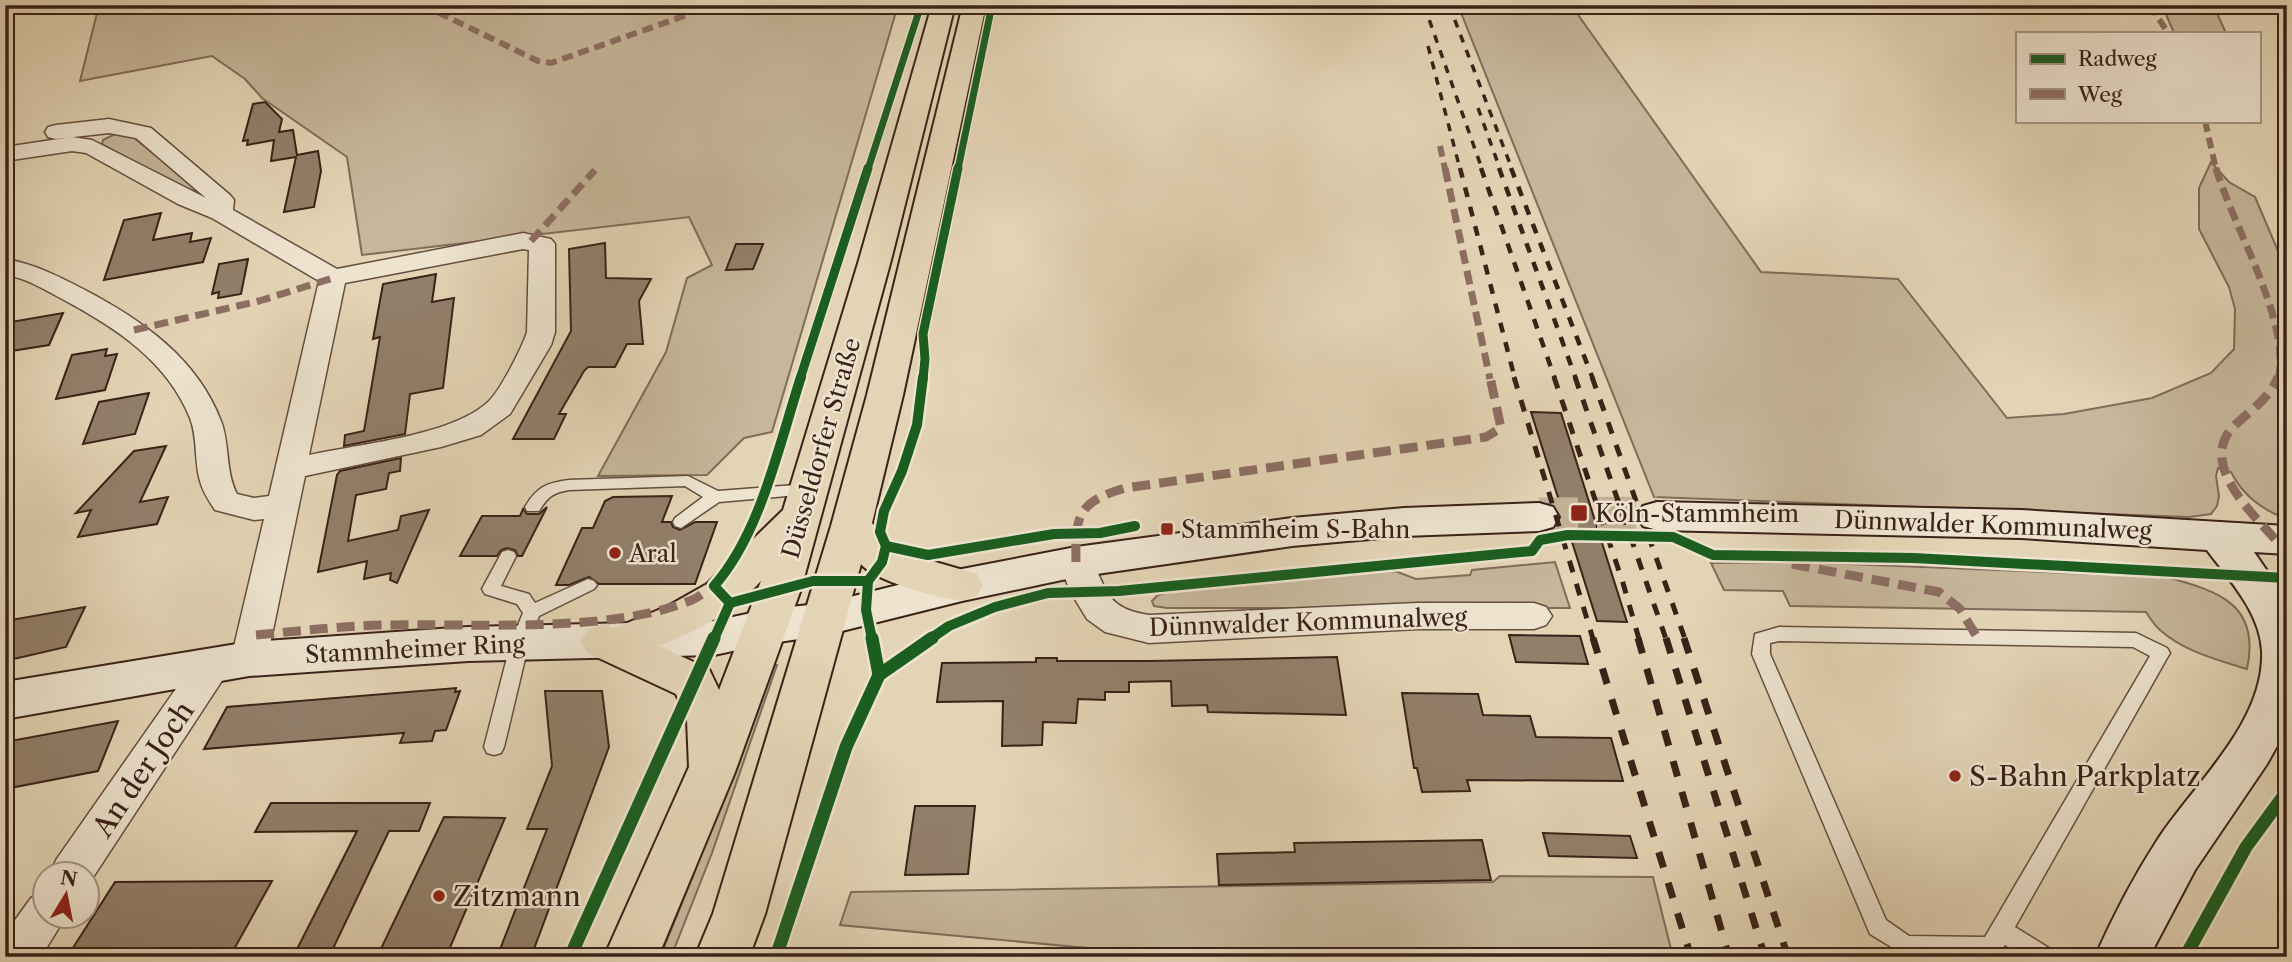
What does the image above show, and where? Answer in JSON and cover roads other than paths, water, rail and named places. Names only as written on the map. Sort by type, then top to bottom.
[{"type":"main road","name":"Düsseldorfer Straße","points":[[631,957],[711,772],[765,627],[806,501],[944,5]]},
{"type":"main road","name":"Düsseldorfer Straße","points":[[722,957],[739,914],[851,526],[885,395],[975,5]]},
{"type":"main road","points":[[616,641],[683,618],[722,595],[806,501]]},
{"type":"main road","points":[[851,526],[882,562],[908,572],[962,585]]},
{"type":"main road","points":[[616,641],[693,682],[710,720],[711,772]]},
{"type":"street","points":[[5,140],[91,126],[109,126],[143,133],[222,200],[221,214]]},
{"type":"street","points":[[83,145],[109,126]]},
{"type":"street","points":[[5,154],[72,144],[92,148],[186,199],[221,214],[333,278],[523,241],[542,244],[541,332],[537,345],[500,407],[470,428],[441,437],[291,469]]},
{"type":"street","points":[[5,267],[26,270],[40,277],[123,322],[148,340],[173,364],[194,393],[207,423],[214,486],[226,502],[254,509],[281,505]]},
{"type":"street","points":[[232,661],[291,469],[333,278]]},
{"type":"street","name":"Dünnwalder Kommunalweg","points":[[1657,516],[2007,524],[2218,535],[2283,544]]},
{"type":"street","points":[[826,619],[962,585],[1076,562],[1292,532],[1404,522],[1539,517]]},
{"type":"street","points":[[2122,957],[2144,911],[2186,840],[2243,761],[2281,694],[2284,648],[2264,599],[2218,535]]},
{"type":"street","name":"Dünnwalder Kommunalweg","points":[[1076,562],[1088,592],[1101,614],[1132,627],[1149,629],[1418,616],[1534,616]]},
{"type":"street","name":"Stammheimer Ring","points":[[5,701],[232,661],[526,627],[616,641],[713,638],[765,627],[826,619]]},
{"type":"street","name":"An der Joch","points":[[82,860],[232,661]]},
{"type":"street","points":[[2243,761],[2287,721]]},
{"type":"street","points":[[15,957],[34,930]]},
{"type":"lane","points":[[533,507],[542,493],[550,488],[688,481],[715,497],[806,501]]},
{"type":"lane","points":[[681,522],[715,497]]},
{"type":"lane","points":[[494,747],[526,627],[523,599],[491,589],[508,556]]},
{"type":"lane","points":[[526,627],[588,584]]},
{"type":"lane","points":[[1779,634],[2136,640],[2161,653],[2001,930],[1991,948],[1906,946],[1878,927],[1761,654],[1761,639],[1779,634]]},
{"type":"lane","points":[[2001,930],[2044,957]]},
{"type":"tunnel","points":[[1539,517],[1657,516]]},
{"type":"railway","points":[[1424,5],[1482,169]]},
{"type":"railway","points":[[1449,5],[1512,169]]},
{"type":"railway","points":[[1428,46],[1460,169]]},
{"type":"railway","points":[[1478,108],[1500,169]]},
{"type":"railway","points":[[1460,168],[1515,379]]},
{"type":"railway","points":[[1481,168],[1555,379]]},
{"type":"railway","points":[[1499,168],[1576,379]]},
{"type":"railway","points":[[1511,168],[1593,379]]},
{"type":"railway","points":[[1514,377],[1593,639]]},
{"type":"railway","points":[[1554,377],[1639,639]]},
{"type":"railway","points":[[1575,377],[1666,639]]},
{"type":"railway","points":[[1592,377],[1685,639]]},
{"type":"railway","points":[[1593,638],[1691,957]]},
{"type":"railway","points":[[1638,638],[1729,957]]},
{"type":"railway","points":[[1666,638],[1765,957]]},
{"type":"railway","points":[[1684,638],[1788,957]]},
{"type":"place","name":"Köln-Stammheim","points":[[1579,513]]},
{"type":"place","name":"Stammheim S-Bahn","points":[[1167,529]]},
{"type":"place","name":"Aral","points":[[615,553]]},
{"type":"place","name":"S-Bahn Parkplatz","points":[[1955,776]]},
{"type":"place","name":"Zitzmann","points":[[439,896]]}]
